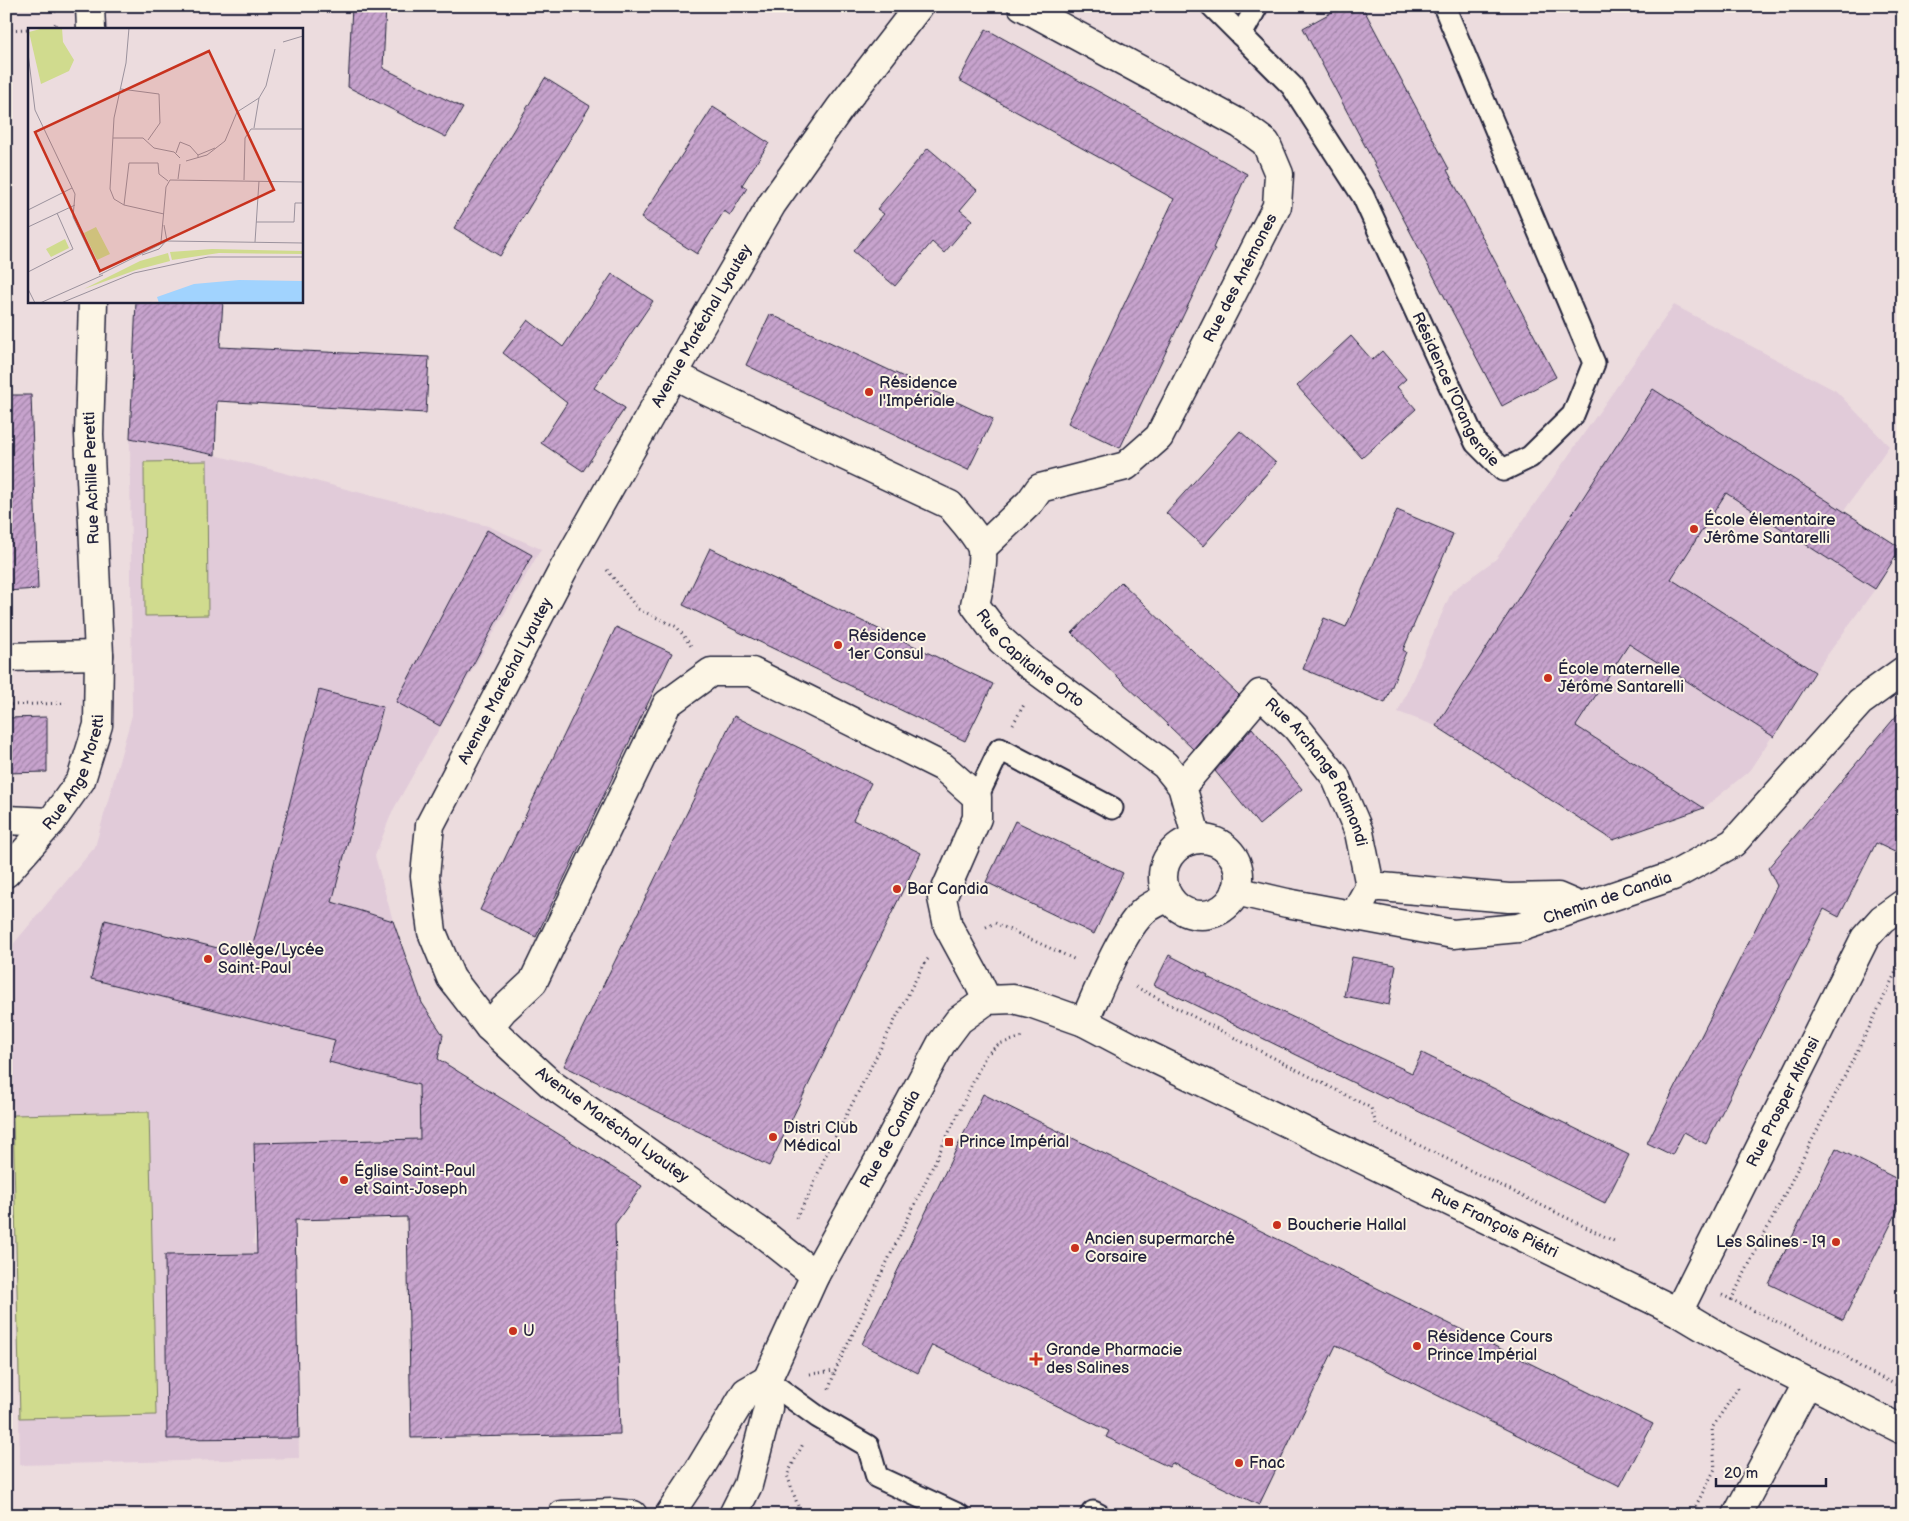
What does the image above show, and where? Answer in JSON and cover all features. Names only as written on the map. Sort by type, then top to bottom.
[{"type":"street","points":[[90,6],[91,28]]},
{"type":"street","name":"Avenue Maréchal Lyautey","points":[[815,1275],[762,1233],[551,1084],[489,1027],[450,978],[432,932],[425,876],[430,825],[563,570],[673,374],[772,204],[840,108],[919,6]]},
{"type":"street","name":"Rue des Anémones","points":[[982,548],[1030,502],[1040,488],[1126,466],[1159,436],[1277,206],[1279,174],[1266,143],[1240,124],[1022,6]]},
{"type":"street","name":"Rue Achille Peretti","points":[[92,302],[89,434],[99,655]]},
{"type":"street","points":[[673,374],[950,505],[982,548]]},
{"type":"street","name":"Rue Capitaine Orto","points":[[982,548],[981,574],[975,605],[1001,640],[1042,674],[1165,765],[1182,786],[1197,839]]},
{"type":"street","points":[[6,657],[99,655]]},
{"type":"street","name":"Rue Ange Moretti","points":[[6,873],[51,822],[81,780],[98,724],[99,655]]},
{"type":"street","name":"Chemin de Candia","points":[[1236,890],[1286,903],[1452,934],[1518,928],[1579,906],[1674,876],[1733,843],[1860,702],[1903,671]]},
{"type":"street","points":[[489,1027],[503,1010],[533,982],[667,704],[711,672],[752,672],[943,767],[977,796],[977,818],[942,898],[948,926],[978,981],[986,1000],[1013,1000],[1033,1004],[1084,1022],[1130,929],[1144,911],[1168,897]]},
{"type":"street","name":"Rue Archange Raimondi","points":[[1182,786],[1260,694],[1296,727],[1335,776],[1359,832],[1370,886]]},
{"type":"street","points":[[6,820],[51,822]]},
{"type":"street","points":[[1210,839],[1222,845],[1231,853],[1237,865],[1239,878],[1236,890],[1231,901],[1221,909],[1205,914],[1187,912],[1176,906],[1168,897],[1162,872],[1166,860],[1174,849],[1184,842],[1210,839]]},
{"type":"street","points":[[1354,915],[1370,886],[1509,898],[1558,896],[1579,906]]},
{"type":"street","name":"Rue Prosper Alfonsi","points":[[1678,1312],[1865,938],[1882,919],[1903,904]]},
{"type":"street","name":"Rue de Candia","points":[[733,1515],[748,1485],[768,1408],[767,1380],[815,1275],[941,1044],[959,1020],[986,1000]]},
{"type":"street","name":"Rue François Piétri","points":[[1084,1022],[1143,1053],[1678,1312],[1757,1357],[1903,1430]]},
{"type":"street","points":[[669,1515],[699,1470],[746,1392],[767,1380]]},
{"type":"street","points":[[1737,1515],[1808,1382]]},
{"type":"street","points":[[562,1515],[612,1513],[633,1515]]},
{"type":"lane","name":"Résidence l'Orangeraie","points":[[1212,6],[1292,86],[1363,196],[1476,443],[1503,470],[1530,457],[1573,415],[1594,363],[1444,6]]},
{"type":"lane","points":[[1241,35],[1257,6]]},
{"type":"lane","points":[[977,796],[1000,749],[1112,808]]},
{"type":"lane","points":[[767,1380],[818,1417],[868,1446],[877,1477],[959,1515]]},
{"type":"lane","points":[[1091,1515],[1093,1512],[1099,1515]]},
{"type":"path","points":[[6,30],[28,29]]},
{"type":"path","points":[[607,570],[638,610],[677,627]]},
{"type":"path","points":[[1000,749],[1042,674]]},
{"type":"path","points":[[6,705],[99,703]]},
{"type":"path","points":[[762,1233],[770,1218],[789,1230],[810,1193],[824,1159],[923,965],[933,954],[956,940],[995,923],[1102,983],[1371,1108],[1376,1124],[1623,1246]]},
{"type":"path","points":[[1731,1300],[1903,957]]},
{"type":"path","points":[[767,1380],[835,1371],[986,1054],[999,1044],[1026,1036]]},
{"type":"path","points":[[1694,1281],[1843,1354],[1864,1369],[1903,1388]]},
{"type":"path","points":[[1691,1515],[1715,1469],[1712,1428],[1757,1357],[1776,1321]]},
{"type":"shaded area","name":"École élementaire Jérôme Santarelli","points":[[1674,305],[1836,391],[1889,446],[1844,511],[1901,548],[1875,589],[1815,672],[1749,771],[1704,808],[1613,840],[1436,726],[1398,712],[1452,591],[1496,559]]},
{"type":"shaded area","name":"Collège/Lycée Saint-Paul","points":[[130,438],[215,455],[488,526],[541,549],[392,812],[375,856],[393,921],[421,1003],[443,1035],[436,1067],[419,1085],[420,1122],[434,1217],[256,1221],[253,1244],[296,1254],[299,1458],[20,1465],[10,948],[95,847],[132,715]]},
{"type":"green space","points":[[207,461],[208,615],[145,616],[144,462]]},
{"type":"green space","points":[[149,1112],[156,1415],[20,1418],[13,1115]]},
{"type":"building","points":[[352,6],[386,6],[383,68],[463,108],[446,137],[348,87]]},
{"type":"building","points":[[1343,6],[1362,6],[1449,169],[1447,170],[1556,377],[1502,406],[1303,28]]},
{"type":"building","points":[[986,29],[1247,174],[1213,248],[1215,249],[1120,448],[1068,423],[1174,199],[959,80]]},
{"type":"building","points":[[545,78],[590,106],[500,256],[454,228]]},
{"type":"building","points":[[713,107],[769,143],[742,185],[747,188],[730,215],[724,211],[697,254],[641,218]]},
{"type":"building","points":[[928,148],[977,190],[960,210],[972,220],[944,253],[932,242],[895,286],[853,251],[884,214],[877,209]]},
{"type":"building","points":[[612,274],[653,301],[594,388],[625,408],[583,471],[541,443],[567,403],[503,353],[528,320],[563,347]]},
{"type":"building","points":[[136,302],[223,302],[220,347],[429,357],[426,413],[217,401],[215,455],[130,438]]},
{"type":"building","name":"Résidence l'Impériale","points":[[770,314],[993,419],[968,470],[746,365]]},
{"type":"building","points":[[1351,336],[1372,360],[1382,351],[1406,379],[1397,387],[1416,409],[1362,458],[1297,386]]},
{"type":"building","points":[[1653,389],[1901,548],[1875,589],[1726,493],[1671,579],[1815,672],[1774,737],[1629,644],[1576,726],[1704,808],[1613,840],[1436,726]]},
{"type":"building","points":[[6,395],[31,395],[38,589],[6,591]]},
{"type":"building","points":[[1240,431],[1276,463],[1203,546],[1166,513]]},
{"type":"building","points":[[1397,510],[1453,534],[1403,650],[1406,652],[1385,703],[1303,669],[1324,618],[1346,627]]},
{"type":"building","points":[[487,530],[532,555],[440,726],[396,702]]},
{"type":"building","name":"Résidence 1er Consul","points":[[710,548],[993,684],[965,741],[683,605]]},
{"type":"building","points":[[1121,582],[1239,695],[1193,749],[1072,633]]},
{"type":"building","points":[[616,627],[672,653],[536,937],[480,910]]},
{"type":"building","points":[[319,690],[383,707],[332,902],[393,921],[422,1003],[443,1035],[438,1059],[642,1186],[615,1224],[620,1434],[411,1438],[407,1217],[295,1220],[299,1438],[167,1439],[165,1255],[257,1254],[254,1143],[420,1139],[419,1085],[329,1062],[335,1040],[91,979],[105,920],[250,956]]},
{"type":"building","points":[[1903,708],[1903,856],[1876,843],[1839,917],[1824,909],[1706,1144],[1684,1132],[1672,1155],[1647,1143],[1777,886],[1768,868]]},
{"type":"building","points":[[734,716],[871,783],[853,820],[921,853],[769,1166],[564,1066]]},
{"type":"building","points":[[47,717],[47,772],[6,773],[6,718]]},
{"type":"building","points":[[1252,728],[1302,789],[1259,825],[1215,771]]},
{"type":"building","points":[[1015,821],[1123,873],[1094,934],[986,882]]},
{"type":"building","points":[[1169,955],[1208,975],[1207,977],[1412,1073],[1422,1053],[1629,1155],[1605,1203],[1154,985]]},
{"type":"building","points":[[1352,957],[1396,965],[1389,1005],[1344,996]]},
{"type":"building","points":[[983,1094],[1653,1424],[1620,1486],[1336,1345],[1259,1505],[1172,1463],[1169,1467],[1106,1437],[1109,1431],[932,1345],[918,1373],[862,1344]]},
{"type":"building","name":"Les Salines - I9","points":[[1836,1148],[1903,1182],[1903,1200],[1843,1320],[1769,1284]]},
{"type":"place","name":"Résidence l'Impériale","points":[[869,392]]},
{"type":"place","name":"École élementaire Jérôme Santarelli","points":[[1694,529]]},
{"type":"place","name":"Résidence 1er Consul","points":[[838,645]]},
{"type":"place","name":"École maternelle Jérôme Santarelli","points":[[1548,678]]},
{"type":"place","name":"Bar Candia","points":[[897,889]]},
{"type":"place","name":"Collège/Lycée Saint-Paul","points":[[208,959]]},
{"type":"place","name":"Distri Club Médical","points":[[773,1137]]},
{"type":"place","name":"Prince Impérial","points":[[949,1142]]},
{"type":"place","name":"Église Saint-Paul et Saint-Joseph","points":[[344,1180]]},
{"type":"place","name":"Boucherie Hallal","points":[[1277,1225]]},
{"type":"place","name":"Les Salines - I9","points":[[1836,1242]]},
{"type":"place","name":"Ancien supermarché Corsaire","points":[[1075,1248]]},
{"type":"place","name":"U","points":[[513,1331]]},
{"type":"place","name":"Résidence Cours Prince Impérial","points":[[1417,1346]]},
{"type":"place","name":"Grande Pharmacie des Salines","points":[[1036,1359]]},
{"type":"place","name":"Fnac","points":[[1239,1463]]}]
